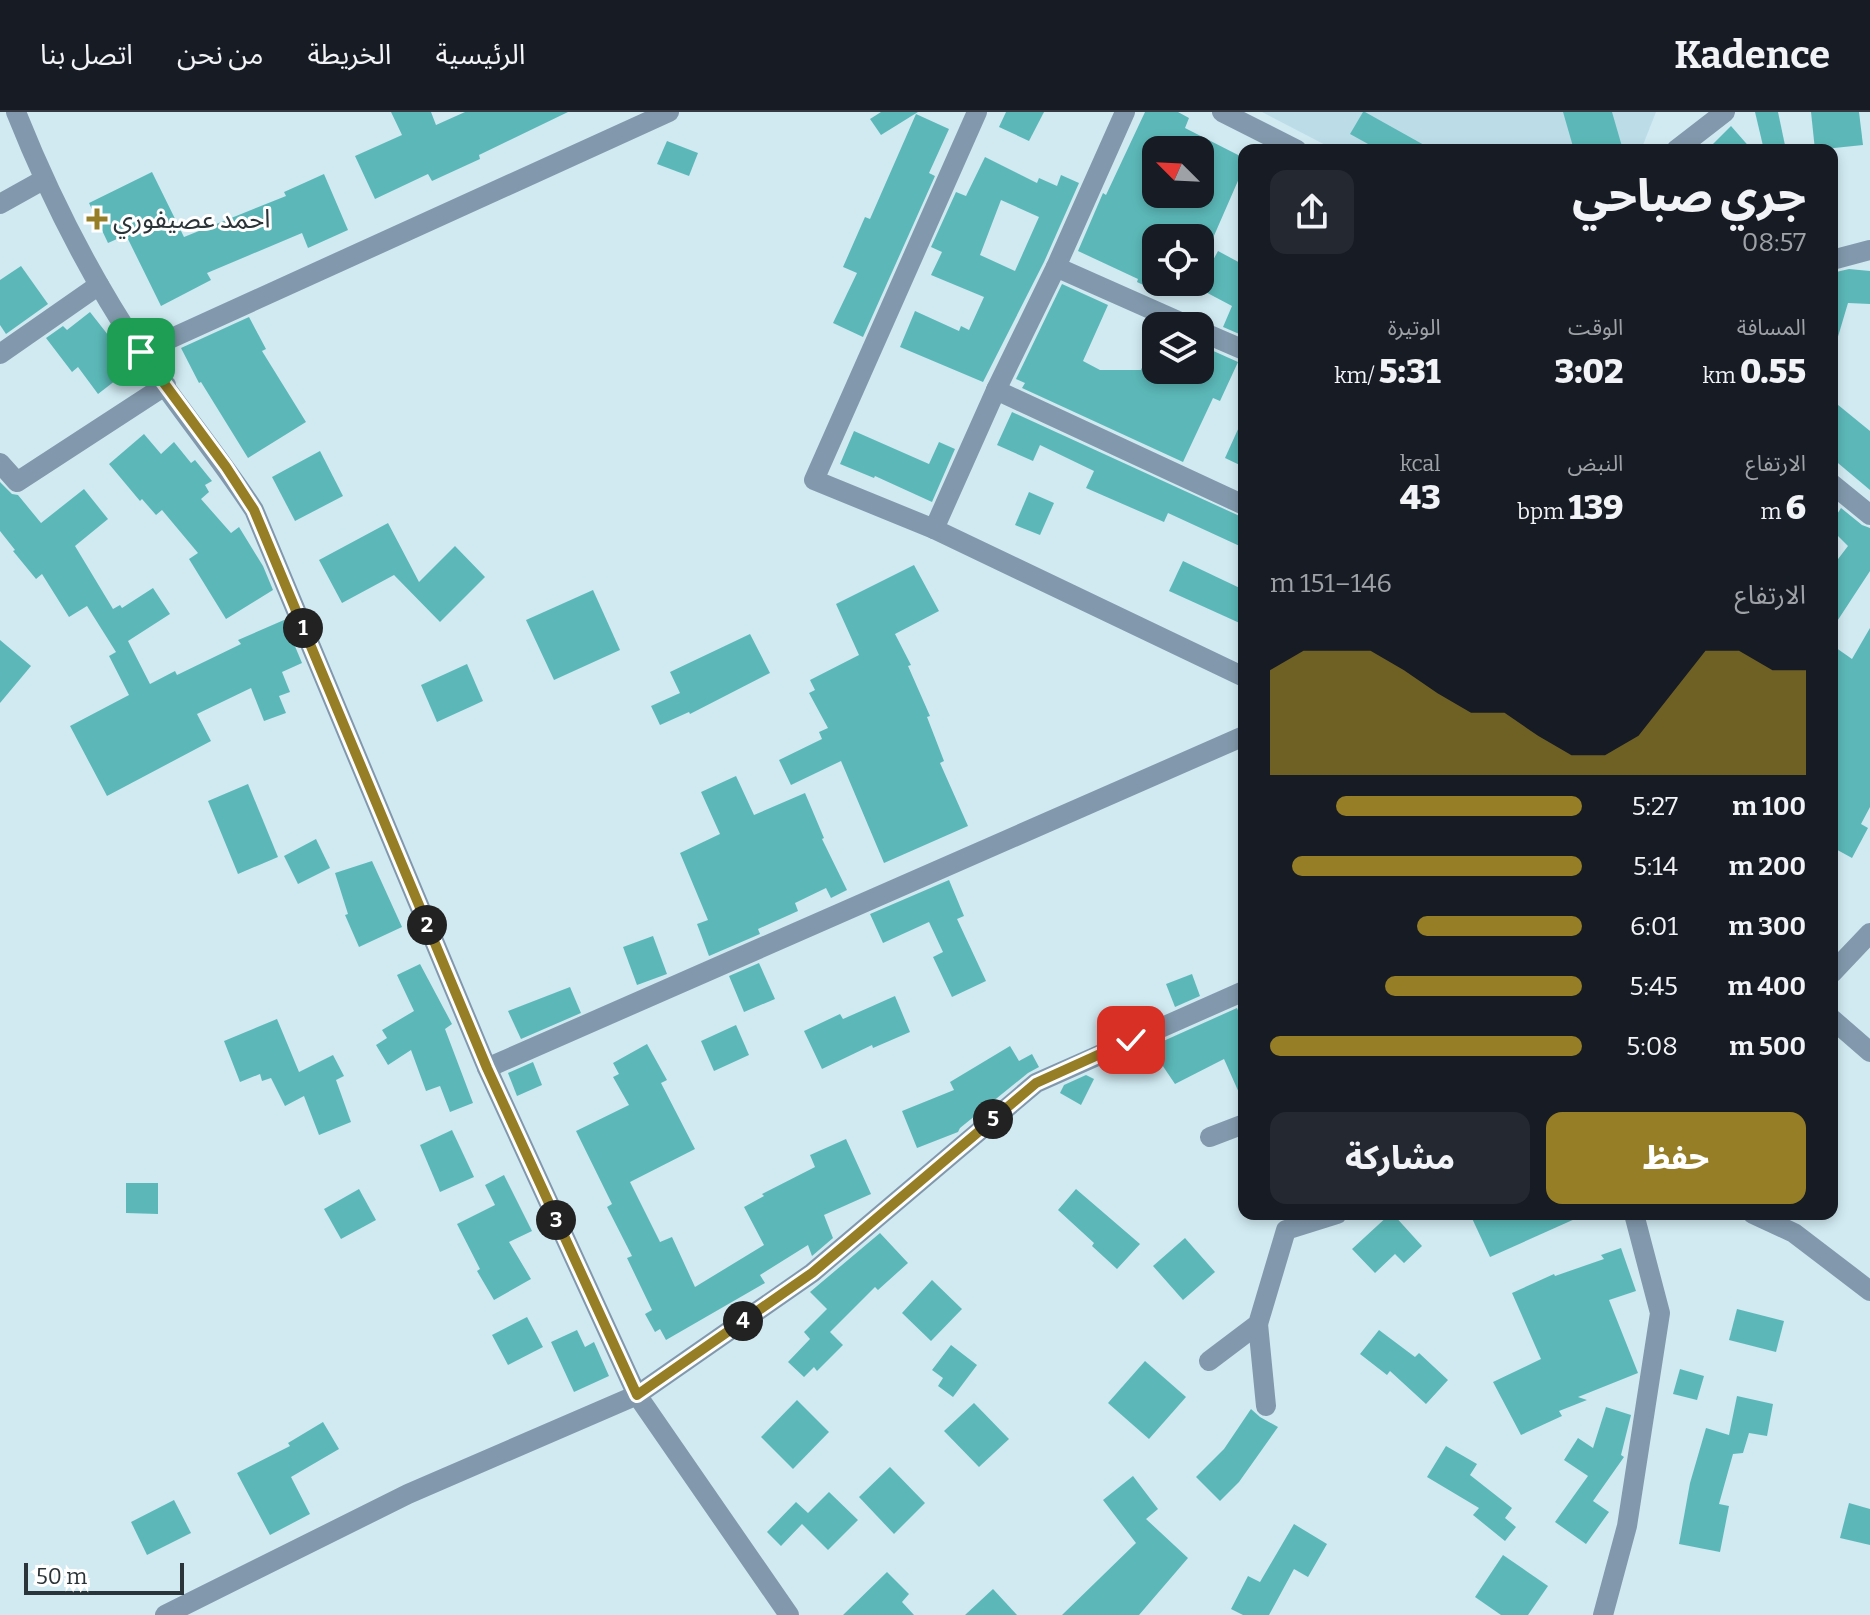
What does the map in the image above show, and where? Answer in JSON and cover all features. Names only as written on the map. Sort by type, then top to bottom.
[{"type":"street","points":[[16,112],[43,180],[99,285],[141,352],[254,510],[487,1068],[637,1395],[789,1615]]},
{"type":"street","points":[[141,352],[669,112]]},
{"type":"street","points":[[977,112],[814,480],[934,529],[1238,674]]},
{"type":"street","points":[[934,529],[1125,112]]},
{"type":"street","points":[[1222,112],[1285,144]]},
{"type":"street","points":[[1684,144],[1725,112]]},
{"type":"street","points":[[0,204],[43,180]]},
{"type":"street","points":[[1838,258],[1870,250]]},
{"type":"street","points":[[1056,267],[1157,312]]},
{"type":"street","points":[[0,354],[99,285]]},
{"type":"street","points":[[1214,337],[1238,347]]},
{"type":"street","points":[[0,463],[17,482],[166,385]]},
{"type":"street","points":[[996,390],[1238,502]]},
{"type":"street","points":[[1838,489],[1870,515]]},
{"type":"street","points":[[487,1068],[1238,739]]},
{"type":"street","points":[[1838,967],[1870,933]]},
{"type":"street","points":[[165,1615],[408,1494],[637,1395],[812,1273],[1036,1083],[1238,994]]},
{"type":"street","points":[[1838,1024],[1870,1052]]},
{"type":"street","points":[[1210,1137],[1238,1126]]},
{"type":"street","points":[[1266,1406],[1258,1324],[1286,1230],[1318,1220]]},
{"type":"street","points":[[1603,1615],[1627,1526],[1660,1313],[1636,1220]]},
{"type":"street","points":[[1770,1220],[1794,1233],[1870,1291]]},
{"type":"street","points":[[1209,1361],[1258,1324]]},
{"type":"shaded area","points":[[1262,112],[1656,112],[1643,144],[1323,144]]},
{"type":"building","points":[[391,112],[431,112],[436,125],[465,112],[568,112],[432,181],[428,174],[375,199],[355,156],[402,135]]},
{"type":"building","points":[[881,112],[918,112],[881,135],[870,119]]},
{"type":"building","points":[[1006,112],[1044,112],[1029,141],[999,127]]},
{"type":"building","points":[[1145,112],[1178,112],[1189,118],[1185,128],[1201,136],[1142,136],[1142,208],[1214,208],[1214,143],[1238,155],[1238,181],[1214,236],[1214,224],[1142,224],[1142,284],[1137,282],[1138,279],[1078,251],[1103,193],[1106,195]]},
{"type":"building","points":[[1365,112],[1422,144],[1368,144],[1350,134]]},
{"type":"building","points":[[1563,112],[1612,112],[1621,144],[1572,144]]},
{"type":"building","points":[[1755,112],[1778,112],[1785,144],[1763,144]]},
{"type":"building","points":[[1811,112],[1859,112],[1863,145],[1838,148],[1838,144],[1814,144]]},
{"type":"building","points":[[916,114],[949,129],[929,173],[935,176],[863,337],[833,323],[857,273],[843,267],[865,217],[870,219]]},
{"type":"building","points":[[1731,126],[1747,144],[1713,144]]},
{"type":"building","points":[[667,141],[698,153],[689,176],[657,164]]},
{"type":"building","points":[[985,157],[1037,183],[1039,178],[1057,186],[1061,175],[1079,183],[1044,262],[983,382],[900,347],[915,311],[959,331],[961,326],[969,330],[984,297],[931,275],[942,252],[931,247],[956,192],[966,196]],"holes":[[[1001,200],[1039,217],[1015,271],[980,255]]]},
{"type":"building","points":[[152,172],[184,237],[286,196],[284,192],[324,174],[348,230],[308,248],[302,233],[207,273],[211,280],[161,306],[126,235],[108,243],[89,203]]},
{"type":"building","points":[[1218,251],[1238,262],[1238,333],[1223,327],[1232,306],[1213,296],[1214,258]]},
{"type":"building","points":[[21,266],[48,304],[6,334],[0,325],[0,280]]},
{"type":"building","points":[[1870,271],[1870,304],[1848,303],[1838,337],[1838,272]]},
{"type":"building","points":[[1062,284],[1108,305],[1083,361],[1100,370],[1142,368],[1142,384],[1214,384],[1214,351],[1238,362],[1220,401],[1213,398],[1183,462],[1022,388],[1025,383],[1016,379]]},
{"type":"building","points":[[90,312],[112,340],[109,343],[129,370],[98,394],[78,367],[72,372],[46,338],[63,326],[67,330]]},
{"type":"building","points":[[249,317],[266,349],[262,351],[306,422],[248,458],[199,383],[181,348]]},
{"type":"building","points":[[1838,405],[1870,431],[1870,490],[1838,463]]},
{"type":"building","points":[[1012,412],[1238,515],[1238,545],[1168,513],[1164,522],[1086,488],[1094,471],[1040,445],[1033,461],[997,445]]},
{"type":"building","points":[[1238,429],[1238,464],[1225,458]]},
{"type":"building","points":[[854,431],[929,464],[939,442],[955,449],[932,502],[840,464]]},
{"type":"building","points":[[144,434],[161,454],[174,442],[191,463],[195,460],[212,481],[205,485],[209,492],[201,499],[231,533],[239,527],[263,566],[273,590],[226,619],[189,559],[198,553],[162,510],[156,515],[109,464]]},
{"type":"building","points":[[320,451],[343,496],[295,521],[272,477]]},
{"type":"building","points":[[0,482],[12,494],[18,495],[41,523],[84,489],[108,519],[75,546],[113,609],[120,605],[122,608],[153,588],[170,614],[128,641],[150,684],[175,671],[177,675],[241,644],[238,640],[284,620],[302,663],[282,672],[290,692],[279,696],[286,713],[264,721],[251,688],[197,714],[211,741],[107,796],[70,726],[129,695],[109,656],[116,652],[87,606],[69,617],[42,574],[36,579],[13,551],[0,531]]},
{"type":"building","points":[[1029,492],[1054,503],[1040,535],[1015,525]]},
{"type":"building","points":[[1841,508],[1870,528],[1870,571],[1838,620],[1838,559],[1848,546],[1838,536],[1838,513]]},
{"type":"building","points":[[388,523],[419,582],[455,546],[485,577],[440,622],[394,575],[342,603],[319,560]]},
{"type":"building","points":[[1183,561],[1238,587],[1238,622],[1169,591]]},
{"type":"building","points":[[914,565],[939,611],[895,634],[911,665],[908,666],[930,716],[927,717],[944,761],[940,763],[968,826],[884,863],[841,761],[791,785],[779,760],[822,739],[819,732],[828,728],[809,693],[815,690],[810,680],[859,655],[836,604]]},
{"type":"building","points":[[593,590],[620,650],[554,680],[526,620]]},
{"type":"building","points":[[1870,628],[1870,807],[1861,824],[1868,828],[1852,858],[1838,850],[1838,649],[1852,659]]},
{"type":"building","points":[[750,634],[770,673],[690,714],[660,725],[651,706],[680,693],[670,672]]},
{"type":"building","points":[[0,640],[31,666],[0,703]]},
{"type":"building","points":[[467,664],[483,701],[437,722],[421,685]]},
{"type":"building","points":[[736,776],[754,815],[805,793],[822,839],[847,890],[831,898],[826,888],[795,903],[798,911],[758,929],[760,934],[709,956],[697,924],[708,920],[680,853],[720,834],[701,792]]},
{"type":"building","points":[[248,784],[278,857],[238,874],[208,801]]},
{"type":"building","points":[[316,839],[330,868],[298,884],[284,856]]},
{"type":"building","points":[[372,861],[402,927],[359,947],[345,915],[348,914],[335,873]]},
{"type":"building","points":[[949,880],[964,916],[957,919],[986,981],[952,997],[933,957],[943,952],[929,922],[883,943],[870,914]]},
{"type":"building","points":[[653,936],[667,974],[637,985],[623,947]]},
{"type":"building","points":[[759,963],[775,999],[744,1012],[729,976]]},
{"type":"building","points":[[420,964],[452,1024],[445,1029],[473,1103],[450,1112],[440,1086],[426,1091],[411,1050],[388,1065],[376,1045],[387,1038],[382,1030],[414,1011],[397,975]]},
{"type":"building","points":[[1192,974],[1200,996],[1175,1007],[1166,984]]},
{"type":"building","points":[[570,987],[581,1013],[521,1039],[508,1011]]},
{"type":"building","points":[[895,996],[910,1032],[873,1048],[872,1045],[822,1069],[804,1031],[840,1014],[843,1019]]},
{"type":"building","points":[[1237,1008],[1238,1090],[1224,1059],[1175,1084],[1150,1047]]},
{"type":"building","points":[[277,1019],[299,1072],[333,1055],[344,1076],[336,1080],[351,1122],[319,1135],[304,1096],[285,1106],[271,1078],[262,1081],[260,1074],[240,1082],[224,1041]]},
{"type":"building","points":[[736,1025],[749,1055],[714,1071],[701,1041]]},
{"type":"building","points":[[647,1044],[667,1080],[661,1083],[695,1149],[630,1182],[660,1242],[672,1237],[695,1287],[764,1245],[744,1207],[764,1196],[762,1194],[815,1167],[810,1155],[846,1139],[871,1194],[824,1215],[833,1238],[812,1256],[808,1245],[760,1275],[765,1283],[666,1340],[660,1329],[655,1332],[645,1314],[652,1310],[627,1258],[632,1256],[607,1207],[612,1204],[576,1131],[629,1105],[613,1077],[619,1074],[613,1063]]},
{"type":"building","points":[[1010,1046],[1019,1061],[1032,1054],[1039,1067],[958,1132],[917,1148],[902,1111],[954,1090],[950,1082]]},
{"type":"building","points":[[533,1062],[542,1085],[517,1096],[508,1073]]},
{"type":"building","points":[[1086,1075],[1094,1079],[1081,1105],[1060,1093],[1064,1085]]},
{"type":"building","points":[[452,1130],[474,1177],[440,1192],[420,1145]]},
{"type":"building","points":[[504,1175],[532,1231],[509,1242],[531,1279],[494,1300],[477,1271],[480,1269],[457,1224],[495,1205],[485,1185]]},
{"type":"building","points":[[126,1183],[158,1183],[158,1214],[126,1213]]},
{"type":"building","points":[[359,1189],[376,1220],[341,1239],[324,1209]]},
{"type":"building","points":[[1076,1189],[1140,1244],[1117,1269],[1058,1210]]},
{"type":"building","points":[[1383,1220],[1398,1220],[1422,1246],[1404,1263],[1395,1254],[1375,1273],[1352,1249]]},
{"type":"building","points":[[1473,1220],[1573,1220],[1490,1257]]},
{"type":"building","points":[[880,1233],[908,1263],[878,1290],[875,1287],[830,1332],[843,1345],[817,1371],[814,1367],[804,1377],[788,1362],[810,1339],[804,1332],[827,1309],[810,1292]]},
{"type":"building","points":[[1185,1238],[1215,1272],[1183,1300],[1153,1266]]},
{"type":"building","points":[[1621,1248],[1636,1291],[1609,1300],[1638,1373],[1578,1397],[1587,1400],[1559,1411],[1562,1416],[1521,1435],[1493,1382],[1541,1359],[1512,1293],[1554,1274],[1604,1259],[1601,1255]]},
{"type":"building","points":[[932,1280],[962,1309],[931,1341],[902,1313]]},
{"type":"building","points":[[1737,1309],[1784,1321],[1776,1352],[1729,1340]]},
{"type":"building","points":[[527,1317],[543,1347],[508,1365],[492,1335]]},
{"type":"building","points":[[577,1330],[585,1347],[594,1342],[609,1376],[574,1392],[551,1342]]},
{"type":"building","points":[[1379,1330],[1415,1357],[1419,1353],[1448,1380],[1426,1404],[1390,1371],[1387,1375],[1360,1354]]},
{"type":"building","points":[[951,1345],[977,1365],[953,1397],[938,1386],[943,1378],[932,1370]]},
{"type":"building","points":[[1145,1361],[1186,1397],[1149,1439],[1108,1403]]},
{"type":"building","points":[[1680,1369],[1704,1376],[1697,1400],[1673,1394]]},
{"type":"building","points":[[1737,1396],[1773,1404],[1767,1436],[1749,1433],[1743,1453],[1733,1454],[1719,1504],[1729,1506],[1720,1552],[1679,1544],[1690,1483],[1706,1428],[1729,1435]]},
{"type":"building","points":[[797,1400],[829,1432],[793,1469],[761,1437]]},
{"type":"building","points":[[974,1403],[1009,1439],[979,1467],[944,1431]]},
{"type":"building","points":[[1606,1407],[1631,1415],[1621,1455],[1624,1457],[1593,1501],[1609,1512],[1586,1544],[1555,1522],[1588,1476],[1564,1460],[1578,1438],[1593,1448]]},
{"type":"building","points":[[1251,1409],[1278,1427],[1239,1482],[1220,1501],[1196,1477],[1224,1449]]},
{"type":"building","points":[[323,1422],[339,1449],[291,1477],[310,1514],[270,1535],[237,1473],[290,1446],[288,1443]]},
{"type":"building","points":[[1446,1446],[1477,1464],[1470,1475],[1512,1508],[1505,1518],[1516,1527],[1505,1541],[1473,1515],[1479,1508],[1427,1477]]},
{"type":"building","points":[[890,1467],[925,1503],[894,1534],[859,1497]]},
{"type":"building","points":[[1133,1476],[1158,1509],[1146,1519],[1188,1558],[1139,1615],[1062,1615],[1136,1543],[1103,1500]]},
{"type":"building","points":[[829,1492],[858,1520],[828,1550],[802,1524],[781,1546],[767,1532],[796,1502],[808,1513]]},
{"type":"building","points":[[174,1500],[191,1533],[147,1555],[131,1522]]},
{"type":"building","points":[[1849,1503],[1870,1509],[1870,1545],[1840,1538]]},
{"type":"building","points":[[1294,1524],[1327,1544],[1308,1577],[1294,1569],[1269,1615],[1243,1615],[1231,1609],[1248,1576],[1260,1582]]},
{"type":"building","points":[[1503,1555],[1548,1586],[1528,1615],[1501,1615],[1475,1597]]},
{"type":"building","points":[[887,1572],[909,1594],[902,1602],[914,1615],[843,1615]]},
{"type":"building","points":[[993,1589],[1017,1615],[965,1615]]},
{"type":"place","name":"احمد عصيفوري","points":[[97,219]]},
{"type":"route","points":[[141,352],[254,510],[487,1068],[637,1395],[812,1273],[1036,1083],[1131,1040]]}]
